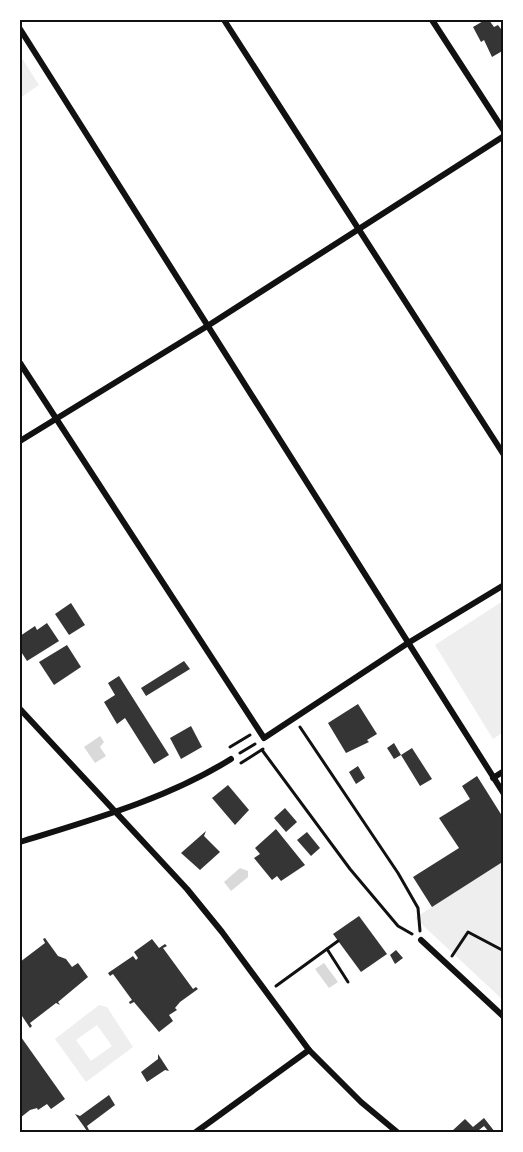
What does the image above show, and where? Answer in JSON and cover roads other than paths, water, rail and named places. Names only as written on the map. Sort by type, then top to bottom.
[{"type":"street","points":[[224,20],[504,455]]},
{"type":"street","points":[[20,441],[209,325],[504,134],[432,20]]},
{"type":"street","points":[[20,28],[504,794]]},
{"type":"street","points":[[20,363],[264,738],[408,643],[504,585]]},
{"type":"street","points":[[20,709],[116,811],[222,932],[309,1050],[361,1102],[397,1132]]},
{"type":"street","points":[[20,842],[116,811],[191,781],[231,759]]},
{"type":"street","points":[[493,778],[504,771]]},
{"type":"street","points":[[421,940],[504,1017]]},
{"type":"street","points":[[196,1132],[309,1050]]}]
